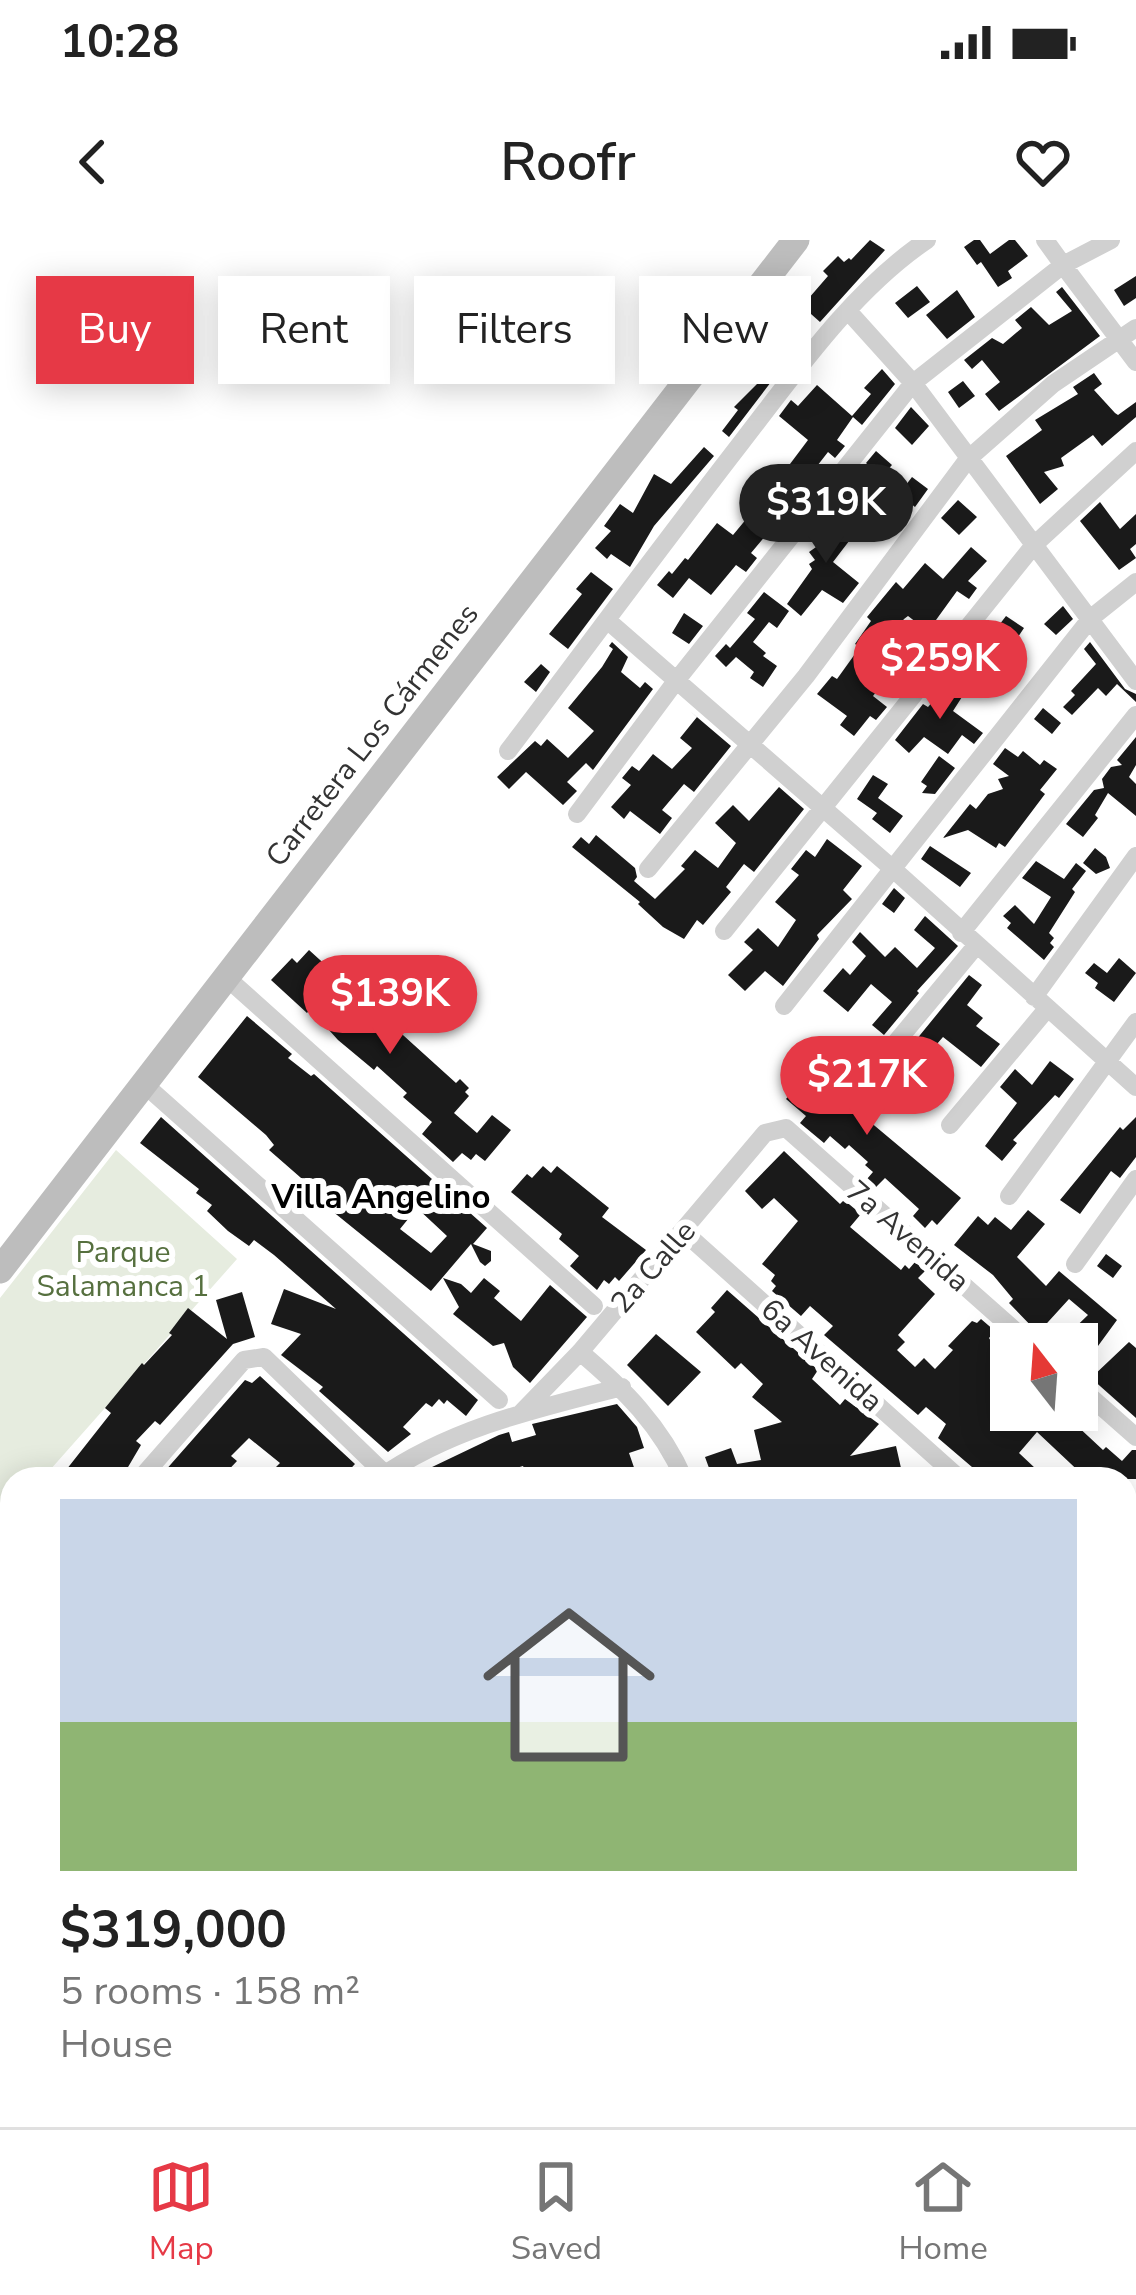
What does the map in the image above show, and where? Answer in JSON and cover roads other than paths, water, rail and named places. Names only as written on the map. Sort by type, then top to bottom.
[{"type":"main road","name":"Carretera Los Cármenes","points":[[0,1270],[796,240]]},
{"type":"street","points":[[508,752],[794,375],[849,312],[928,240]]},
{"type":"street","points":[[1045,240],[1127,333],[1136,362]]},
{"type":"street","points":[[577,814],[676,681],[913,383],[1063,265],[1111,240]]},
{"type":"street","points":[[849,312],[913,383],[1136,681]]},
{"type":"street","points":[[648,869],[806,676],[968,459],[1053,384],[1127,333]]},
{"type":"street","points":[[724,931],[1034,545],[1136,451]]},
{"type":"street","points":[[784,1006],[1091,618],[1136,582]]},
{"type":"street","points":[[607,620],[893,868],[1136,1088]]},
{"type":"street","points":[[873,1070],[1136,715]]},
{"type":"street","points":[[950,1125],[1040,1004],[1136,856]]},
{"type":"street","points":[[226,978],[594,1306]]},
{"type":"street","points":[[1009,1196],[1136,1022]]},
{"type":"street","points":[[145,1084],[499,1400]]},
{"type":"street","name":"2a Calle","points":[[521,1413],[580,1352],[765,1133],[785,1128]]},
{"type":"street","name":"7a Avenida","points":[[785,1128],[1006,1323]]},
{"type":"street","points":[[1075,1264],[1136,1179]]},
{"type":"street","name":"6a Avenida","points":[[684,1232],[947,1467]]},
{"type":"street","points":[[580,1352],[622,1388],[679,1467]]},
{"type":"street","points":[[150,1467],[244,1360],[264,1357],[373,1467]]},
{"type":"street","name":"2a Calle","points":[[399,1467],[455,1437],[521,1413],[622,1388]]},
{"type":"street","points":[[1098,1404],[1136,1437]]},
{"type":"district","name":"Villa Angelino","points":[[381,1196]]},
{"type":"park label","name":"Parque Salamanca 1","points":[[123,1269]]}]
